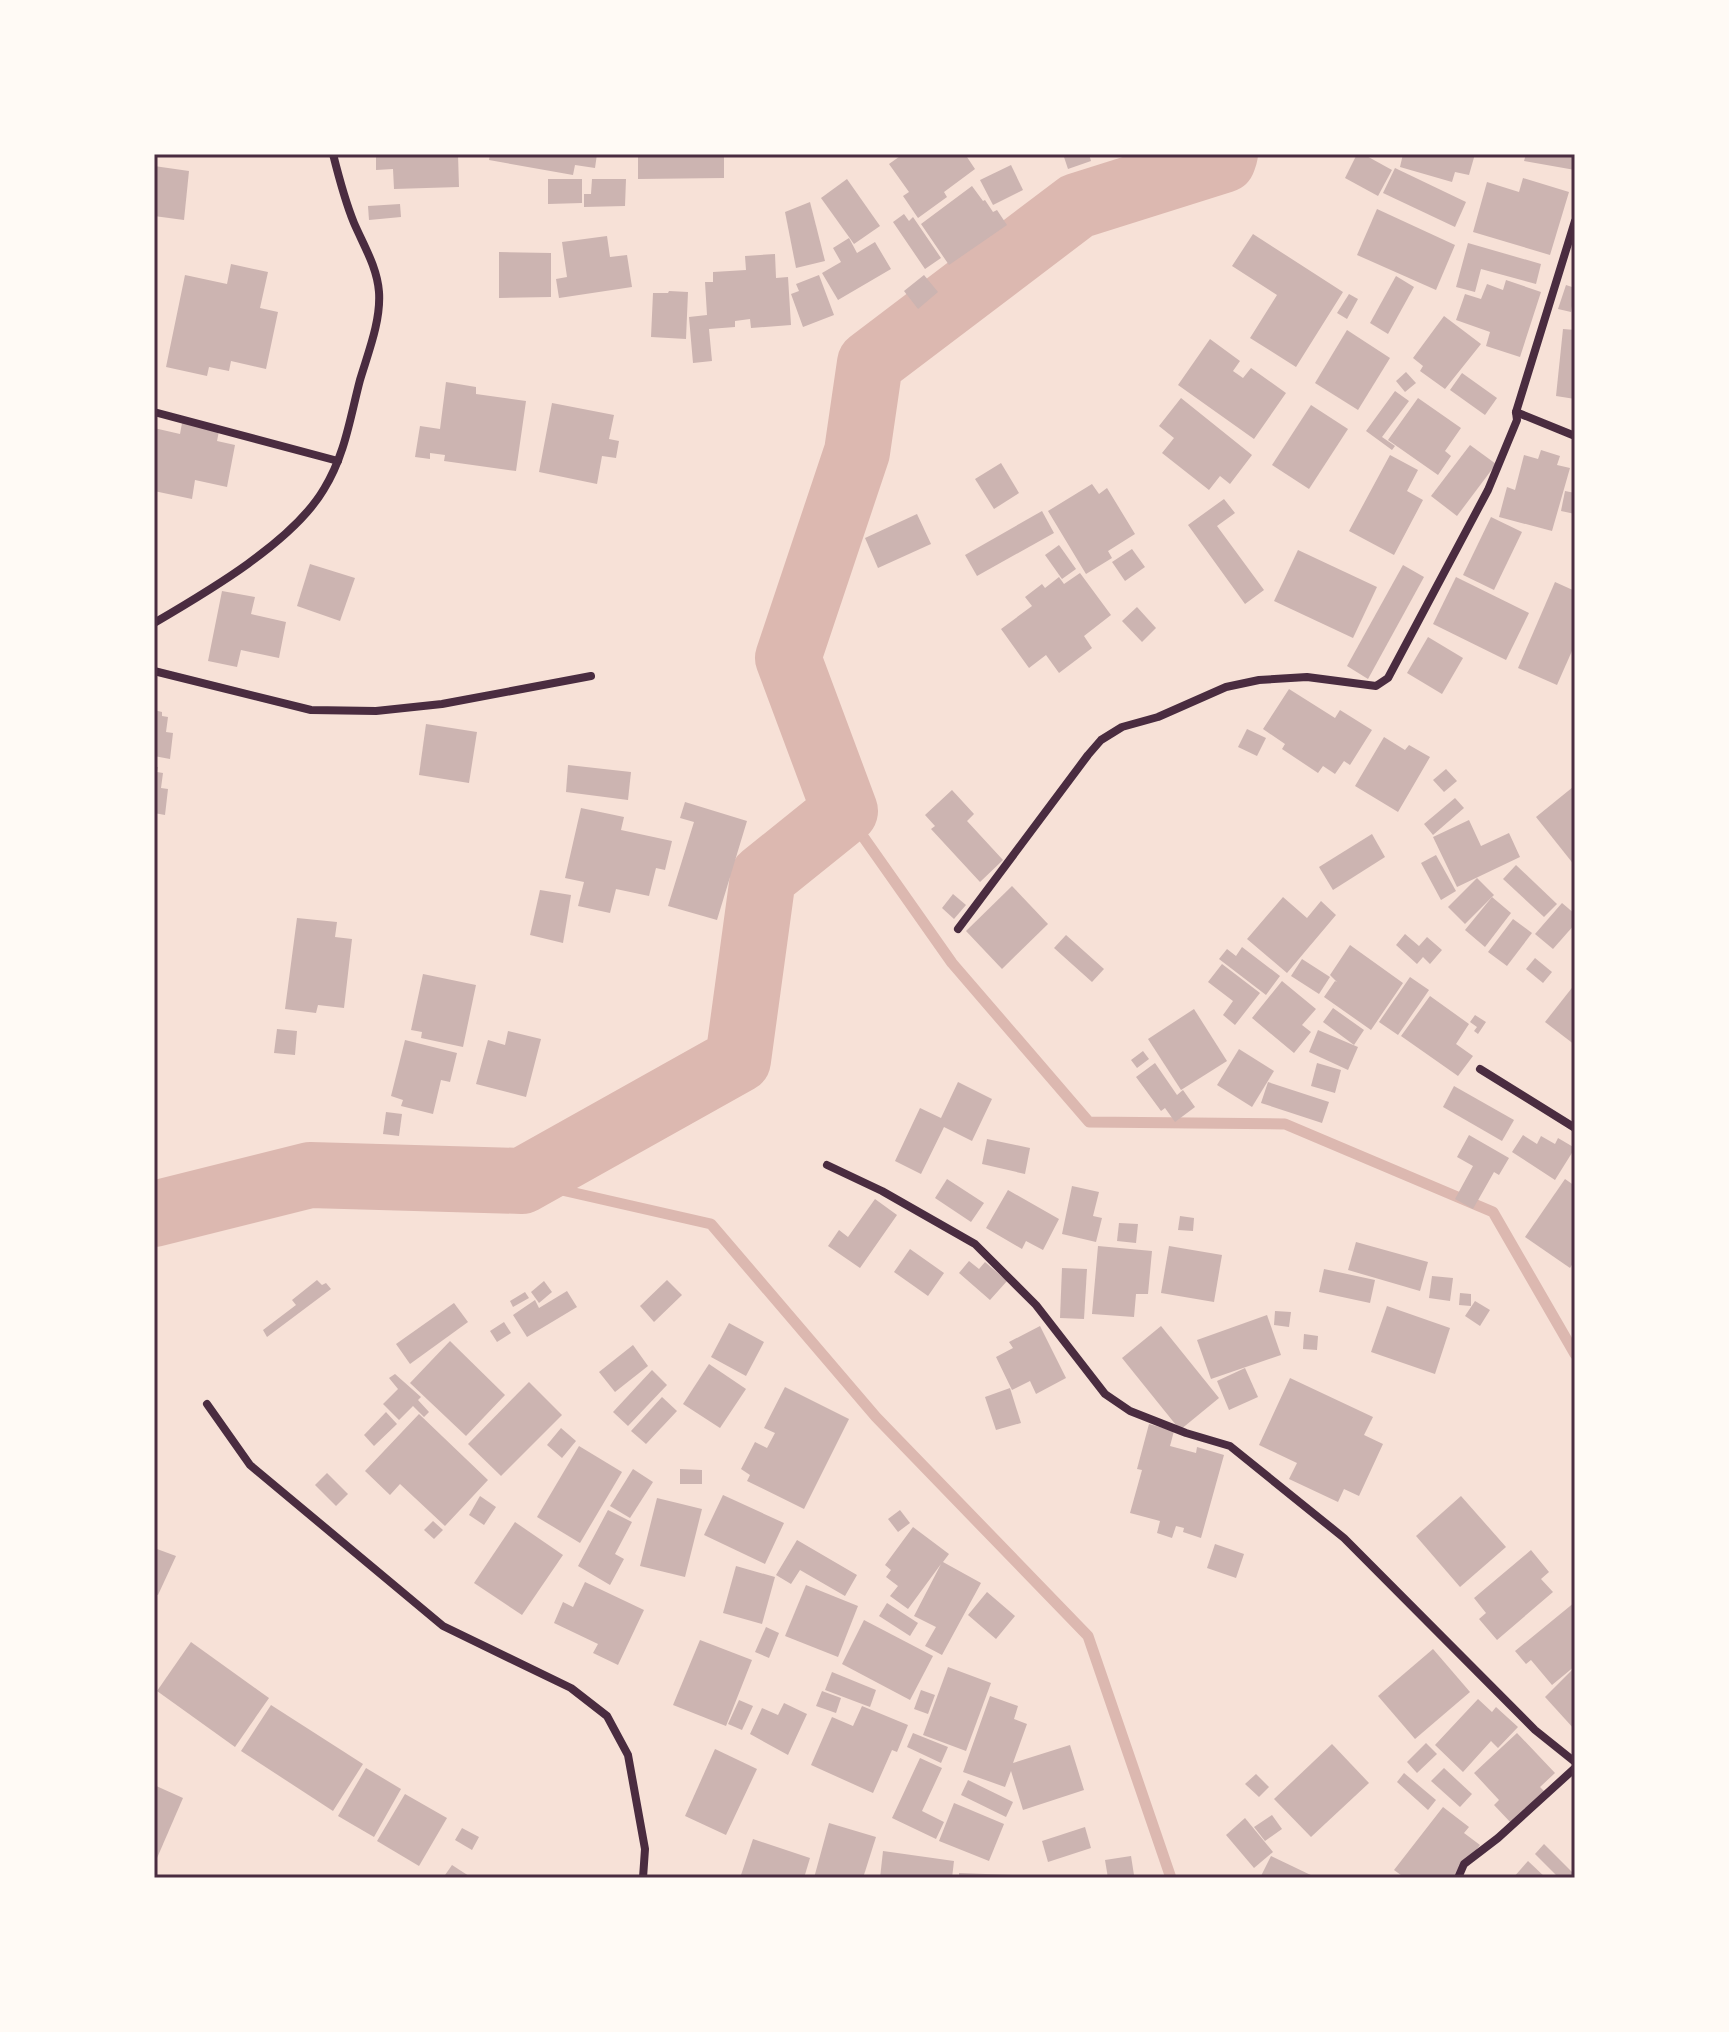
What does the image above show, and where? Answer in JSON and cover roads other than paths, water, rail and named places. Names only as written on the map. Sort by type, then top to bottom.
[{"type":"street","points":[[154,623],[231,574],[292,527],[324,490],[349,433],[376,322],[379,293],[372,262],[341,189],[333,154]]},
{"type":"street","points":[[958,929],[1088,755],[1101,740],[1122,727],[1158,717],[1216,690],[1259,680],[1307,677],[1376,686],[1388,678],[1488,490],[1517,420],[1516,412],[1575,221]]},
{"type":"street","points":[[154,412],[338,461]]},
{"type":"street","points":[[1516,412],[1575,436]]},
{"type":"street","points":[[154,671],[311,710],[376,711],[442,704],[591,676]]},
{"type":"street","points":[[1480,1069],[1575,1128]]},
{"type":"street","points":[[827,1165],[975,1244],[1036,1305],[1105,1394],[1130,1411],[1230,1446],[1344,1538],[1535,1730],[1575,1765],[1498,1838],[1464,1864],[1458,1878]]},
{"type":"street","points":[[207,1404],[250,1465],[443,1626],[571,1688],[607,1716],[628,1755],[645,1849],[643,1878]]},
{"type":"waterway","points":[[154,1214],[310,1175],[522,1181],[738,1060],[763,877],[845,811],[788,658],[857,452],[870,363],[1077,206],[1223,160],[1225,154]]},
{"type":"waterway","points":[[845,811],[952,963],[1089,1122],[1285,1124],[1493,1212],[1575,1354]]},
{"type":"waterway","points":[[522,1181],[711,1224],[876,1417],[1088,1636],[1171,1878]]}]
